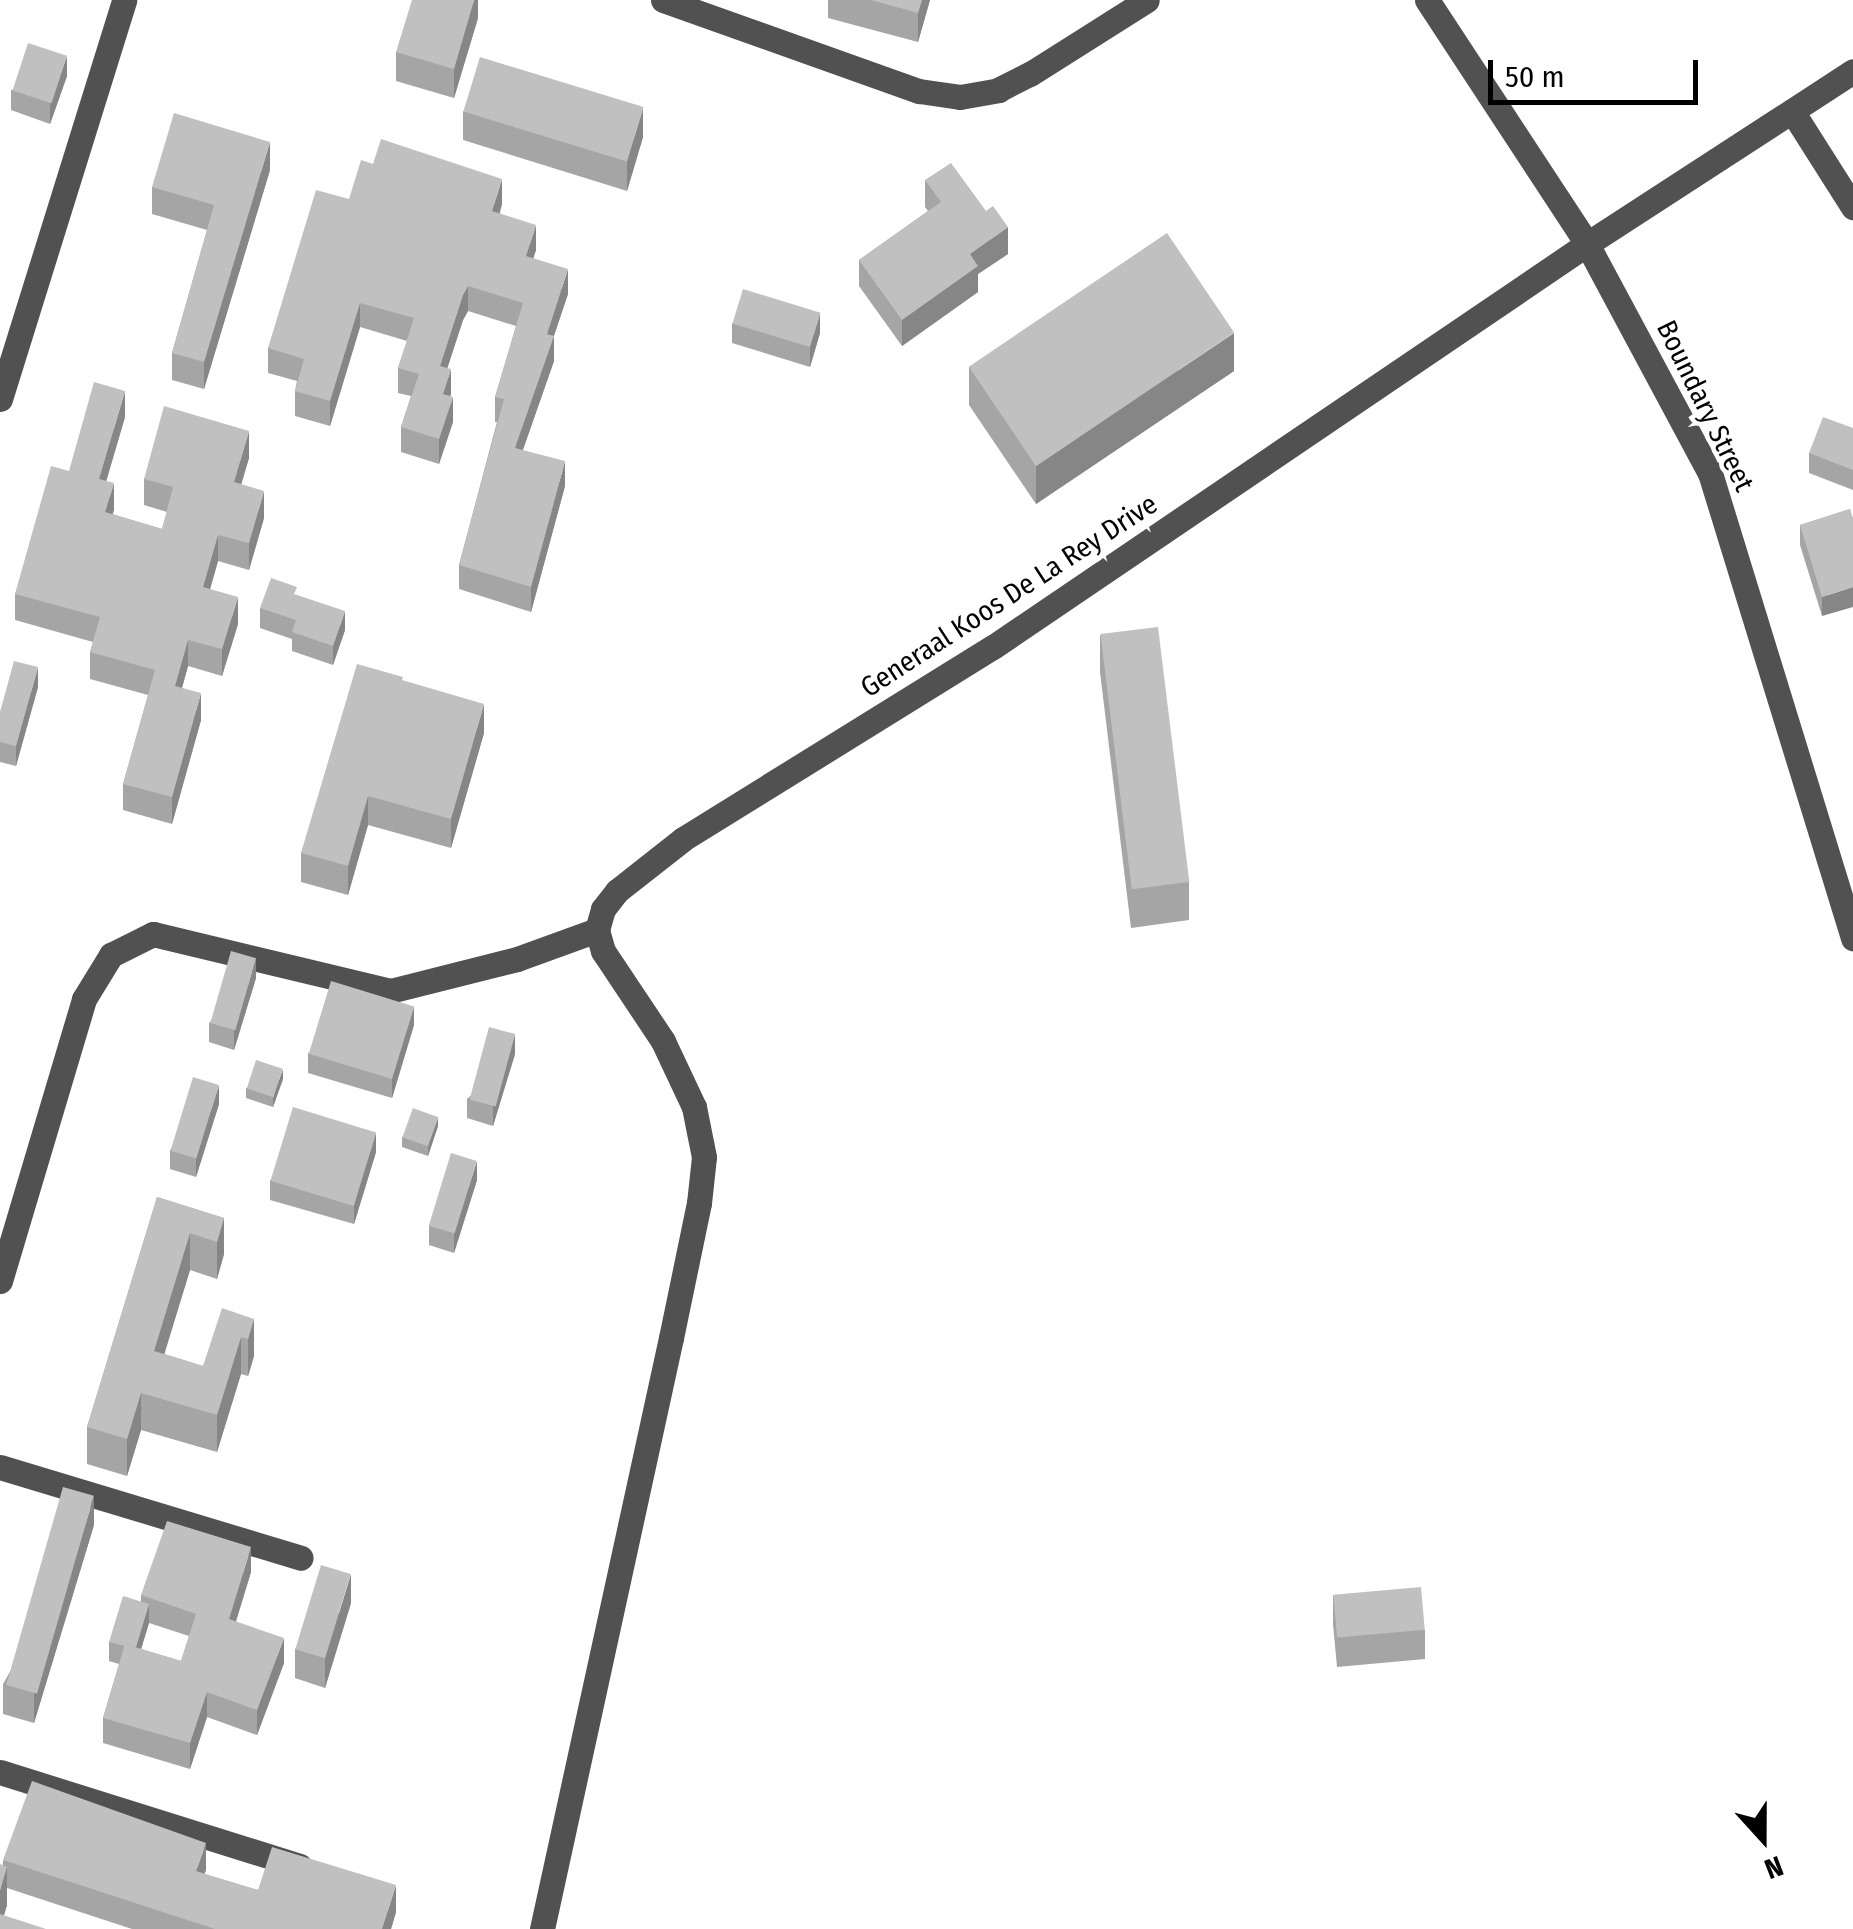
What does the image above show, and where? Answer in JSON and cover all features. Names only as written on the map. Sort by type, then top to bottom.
[{"type":"street","points":[[0,399],[124,0]]},
{"type":"street","points":[[663,0],[919,91],[960,97],[998,90],[1030,74],[1147,0]]},
{"type":"street","name":"Boundary Street","points":[[1427,0],[1586,244],[1710,473],[1853,939]]},
{"type":"street","name":"Generaal Koos De La Rey Drive","points":[[597,930],[603,910],[617,890],[682,839],[992,647],[1586,244],[1853,71]]},
{"type":"street","points":[[1792,110],[1853,207]]},
{"type":"street","points":[[0,1281],[84,999],[110,956],[153,934],[390,991],[517,959],[597,930],[603,951],[663,1041],[694,1107],[704,1157],[699,1203],[671,1338],[542,1929]]},
{"type":"street","points":[[0,1467],[301,1558]]},
{"type":"street","points":[[0,1772],[320,1872]]},
{"type":"building","points":[[412,0],[474,0],[454,69],[396,52]]},
{"type":"building","points":[[871,0],[922,0],[918,13]]},
{"type":"building","points":[[28,43],[67,56],[52,103],[13,91]]},
{"type":"building","points":[[480,57],[644,107],[627,162],[463,112]]},
{"type":"building","points":[[174,113],[270,142],[204,362],[172,353],[214,205],[152,187]]},
{"type":"building","points":[[381,139],[502,179],[492,211],[536,225],[526,256],[568,269],[547,334],[554,336],[515,448],[565,461],[531,587],[459,565],[504,399],[495,397],[523,303],[468,286],[440,366],[451,369],[443,394],[453,397],[439,439],[401,427],[419,374],[398,368],[414,318],[360,303],[330,401],[295,391],[304,359],[268,348],[316,190],[349,199],[361,160],[373,164]]},
{"type":"building","points":[[951,163],[986,211],[993,206],[1008,227],[970,254],[978,266],[902,320],[859,260],[941,202],[925,180]]},
{"type":"building","points":[[1167,233],[1234,332],[1036,466],[969,367]]},
{"type":"building","points":[[743,289],[820,313],[810,347],[732,323]]},
{"type":"building","points":[[94,382],[125,391],[99,479],[114,483],[105,512],[162,529],[173,487],[144,479],[164,406],[249,431],[234,482],[264,491],[249,543],[218,535],[203,587],[238,597],[222,649],[188,640],[175,686],[201,693],[172,797],[123,784],[155,670],[90,652],[100,617],[15,594],[51,466],[69,471]]},
{"type":"building","points":[[1823,417],[1853,428],[1853,470],[1809,453]]},
{"type":"building","points":[[1850,509],[1853,587],[1822,597],[1800,525]]},
{"type":"building","points":[[271,578],[297,587],[294,594],[345,611],[333,646],[292,632],[296,620],[260,608]]},
{"type":"building","points":[[1158,627],[1189,882],[1132,889],[1100,634]]},
{"type":"building","points":[[14,661],[38,667],[16,746],[0,742],[0,712]]},
{"type":"building","points":[[357,664],[484,704],[451,819],[368,796],[348,866],[301,853]]},
{"type":"building","points":[[231,951],[256,958],[235,1030],[210,1023]]},
{"type":"building","points":[[331,981],[414,1006],[392,1079],[309,1054]]},
{"type":"building","points":[[489,1027],[515,1034],[496,1106],[470,1099]]},
{"type":"building","points":[[256,1060],[283,1069],[273,1097],[247,1089]]},
{"type":"building","points":[[193,1077],[219,1085],[196,1159],[170,1151]]},
{"type":"building","points":[[293,1107],[376,1132],[354,1206],[270,1181]]},
{"type":"building","points":[[413,1108],[438,1117],[428,1146],[402,1137]]},
{"type":"building","points":[[451,1153],[477,1161],[455,1234],[429,1226]]},
{"type":"building","points":[[157,1197],[224,1218],[217,1242],[190,1233],[154,1351],[203,1366],[222,1308],[254,1319],[248,1339],[241,1337],[217,1415],[141,1393],[127,1439],[87,1427]]},
{"type":"building","points":[[63,1487],[94,1496],[37,1694],[6,1685]]},
{"type":"building","points":[[167,1521],[251,1547],[229,1619],[284,1638],[257,1710],[207,1692],[190,1743],[103,1718],[125,1644],[181,1661],[196,1614],[141,1595]]},
{"type":"building","points":[[321,1565],[351,1574],[325,1658],[295,1649]]},
{"type":"building","points":[[1421,1587],[1425,1630],[1337,1638],[1333,1595]]},
{"type":"building","points":[[123,1596],[149,1604],[136,1647],[109,1642]]},
{"type":"building","points":[[32,1781],[206,1843],[196,1871],[258,1890],[272,1847],[396,1885],[382,1929],[215,1929],[3,1860]]},
{"type":"building","points":[[0,1864],[7,1867],[0,1890]]},
{"type":"building","points":[[0,1914],[46,1929],[0,1929]]}]
